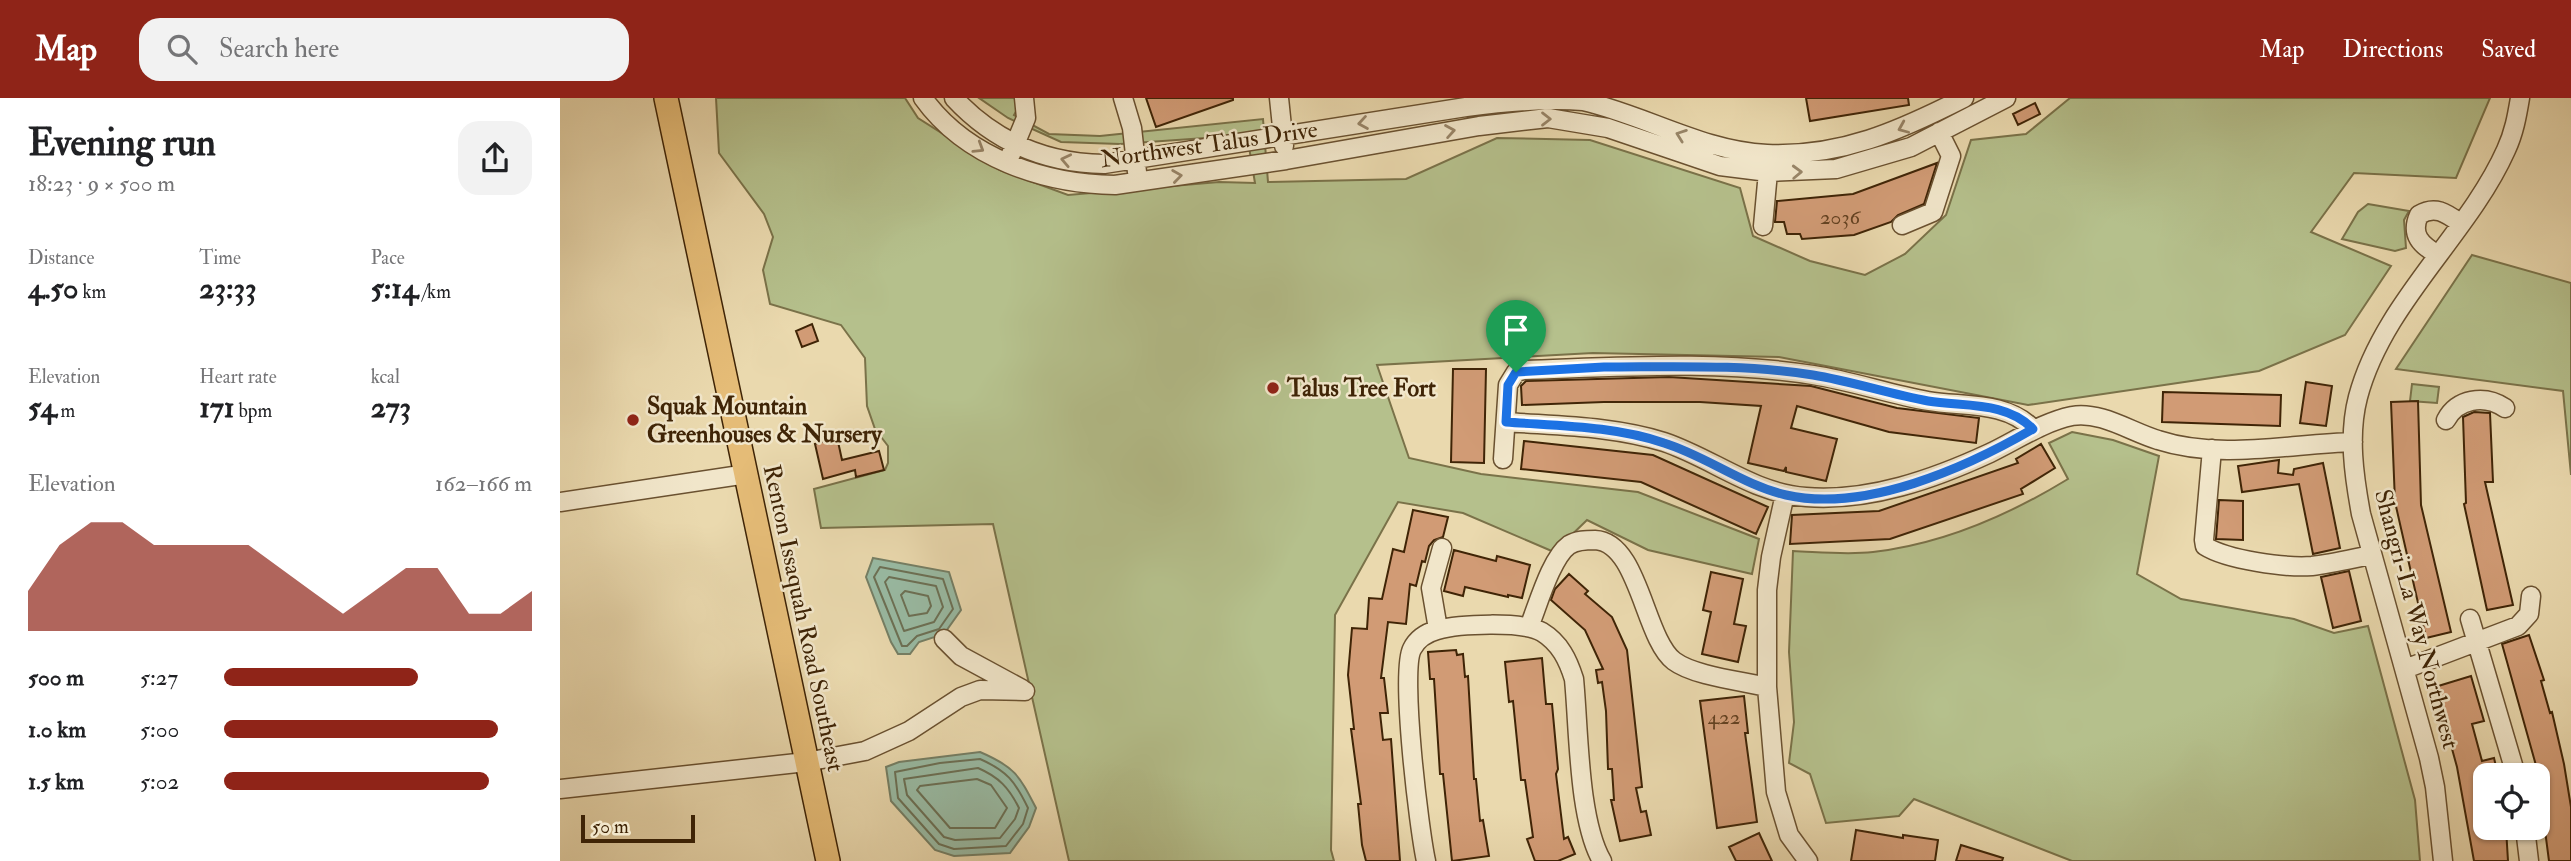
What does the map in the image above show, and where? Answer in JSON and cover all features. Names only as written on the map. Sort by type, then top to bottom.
[{"type":"main road","name":"Renton Issaquah Road Southeast","points":[[666,98],[828,861]]},
{"type":"street","name":"Northwest Talus Drive","points":[[923,98],[947,124],[974,145],[1008,163],[1047,176],[1093,185],[1138,182],[1286,160],[1515,120],[1548,118],[1608,128],[1700,161],[1768,172],[1836,169],[1911,147],[2006,98]]},
{"type":"street","name":"Northwest Talus Drive","points":[[954,98],[988,129],[1015,145],[1038,154],[1082,164],[1136,160],[1519,100],[1581,99],[1629,114],[1703,143],[1766,154],[1823,151],[1867,142],[1903,129],[1964,98]]},
{"type":"street","points":[[1008,163],[1026,118],[1024,98]]},
{"type":"street","points":[[1123,98],[1132,128],[1138,182]]},
{"type":"street","points":[[1279,98],[1286,160]]},
{"type":"street","name":"Shangri-La Way Northwest","points":[[2443,861],[2435,787],[2405,669],[2371,555],[2354,479],[2353,442],[2358,398],[2370,364],[2412,291],[2492,177],[2507,149],[2520,98]]},
{"type":"street","points":[[1577,121],[1581,99]]},
{"type":"street","points":[[1902,225],[1933,212],[1951,156],[1939,132]]},
{"type":"street","points":[[1763,226],[1768,172]]},
{"type":"street","points":[[2438,255],[2419,242],[2415,232],[2419,215],[2427,210],[2438,210],[2460,223]]},
{"type":"street","points":[[1503,459],[1508,385],[1516,372],[1604,367],[1699,367],[1813,375],[1907,397],[2000,410],[2023,419],[2033,429]]},
{"type":"street","points":[[2446,420],[2452,409],[2468,401],[2492,401],[2505,408]]},
{"type":"street","points":[[1506,422],[1597,429],[1664,443],[1785,494],[1831,498],[1890,489],[1975,460],[2033,429],[2072,416],[2097,417],[2160,441],[2212,449],[2353,442]]},
{"type":"street","points":[[2212,449],[2204,540],[2211,550],[2238,557],[2300,566],[2371,555]]},
{"type":"street","points":[[560,502],[747,474]]},
{"type":"street","points":[[1785,494],[1767,584],[1767,687],[1776,792],[1789,835],[1808,861]]},
{"type":"street","points":[[1529,626],[1559,556],[1570,544],[1583,540],[1602,540],[1621,553],[1671,659],[1690,669],[1767,687]]},
{"type":"street","points":[[1438,629],[1431,588],[1442,548]]},
{"type":"street","points":[[2405,669],[2518,626],[2529,614],[2531,596]]},
{"type":"street","points":[[2470,619],[2513,763]]},
{"type":"street","points":[[1426,861],[1418,812],[1408,680],[1411,651],[1419,639],[1438,629],[1509,624],[1529,626],[1555,642],[1564,654],[1574,679],[1587,820],[1602,861]]},
{"type":"street","points":[[560,789],[806,762],[865,751],[909,731],[961,697],[980,690],[1025,691],[961,656],[944,639]]},
{"type":"street","points":[[2526,840],[2529,861]]},
{"type":"shaded area","points":[[716,98],[905,98],[918,118],[1000,170],[1068,195],[1219,182],[1255,183],[1247,135],[1120,144],[1061,142],[1008,118],[979,98],[1016,98],[1019,106],[1014,115],[1049,134],[1100,136],[1263,119],[1268,182],[1406,179],[1497,138],[1590,140],[1740,188],[1753,236],[1810,261],[1865,275],[1905,254],[1946,215],[1971,140],[2026,134],[2070,98],[2490,98],[2456,178],[2354,173],[2311,232],[2391,266],[2345,335],[2259,371],[2028,405],[1779,357],[1593,353],[1377,365],[1409,458],[1481,474],[1638,492],[1759,539],[1752,574],[1648,550],[1587,520],[1554,552],[1463,513],[1398,502],[1335,615],[1331,850],[1334,861],[1069,861],[993,524],[821,528],[814,489],[885,470],[888,463],[888,446],[875,429],[867,406],[865,358],[841,325],[770,304],[763,270],[773,237],[764,214],[719,153]]},
{"type":"shaded area","points":[[2368,204],[2409,211],[2404,220],[2406,248],[2395,251],[2342,239],[2358,212]]},
{"type":"shaded area","points":[[2472,255],[2571,283],[2571,475],[2563,391],[2396,369]]},
{"type":"shaded area","points":[[2412,384],[2439,387],[2437,403],[2410,401]]},
{"type":"shaded area","points":[[2072,432],[2113,440],[2159,456],[2137,574],[2181,599],[2294,619],[2334,633],[2368,626],[2415,800],[2420,861],[2072,861],[1914,799],[1899,816],[1826,823],[1810,774],[1789,763],[1794,722],[1789,652],[1793,551],[1853,553],[1899,548],[1950,535],[1999,516],[2068,479],[2049,443]]},
{"type":"water","points":[[873,558],[949,572],[961,610],[944,634],[919,642],[910,654],[898,654],[866,577]]},
{"type":"water","points":[[980,752],[1009,768],[1025,787],[1036,808],[1029,827],[1010,853],[954,856],[935,850],[891,801],[886,767],[899,762]]},
{"type":"building","points":[[1146,98],[1233,98],[1233,100],[1156,127]]},
{"type":"building","points":[[1806,98],[1908,98],[1909,105],[1810,121]]},
{"type":"building","points":[[2035,103],[2040,114],[2018,125],[2013,114]]},
{"type":"building","points":[[1937,163],[1924,204],[1898,215],[1891,222],[1854,235],[1802,239],[1800,234],[1787,234],[1784,222],[1775,222],[1777,201],[1853,194]]},
{"type":"building","points":[[812,324],[818,341],[802,347],[796,331]]},
{"type":"building","points":[[1453,369],[1486,369],[1484,463],[1451,462]]},
{"type":"building","points":[[1669,377],[1811,386],[1897,408],[1979,418],[1976,443],[1889,432],[1797,406],[1791,428],[1837,439],[1826,481],[1786,472],[1786,467],[1784,471],[1748,463],[1761,406],[1700,402],[1522,405],[1521,386],[1526,381]]},
{"type":"building","points":[[2306,382],[2332,386],[2326,426],[2300,423]]},
{"type":"building","points":[[2163,392],[2281,395],[2280,426],[2162,422]]},
{"type":"building","points":[[2418,401],[2421,505],[2451,632],[2426,638],[2395,502],[2391,402]]},
{"type":"building","points":[[2474,412],[2490,413],[2493,482],[2485,482],[2513,605],[2487,610],[2464,504],[2463,417]]},
{"type":"building","points":[[837,437],[842,460],[879,451],[884,470],[856,477],[855,470],[823,479],[815,444]]},
{"type":"building","points":[[1524,441],[1653,455],[1768,507],[1756,534],[1641,482],[1521,469]]},
{"type":"building","points":[[2041,444],[2055,468],[2021,489],[2023,494],[1890,539],[1790,544],[1792,515],[1879,511],[2018,463],[2016,459]]},
{"type":"building","points":[[2279,460],[2278,473],[2293,475],[2294,469],[2323,463],[2340,548],[2313,554],[2299,484],[2242,492],[2238,466]]},
{"type":"building","points":[[2219,500],[2243,501],[2243,540],[2216,539]]},
{"type":"building","points":[[1413,510],[1448,517],[1443,537],[1434,540],[1429,546],[1425,562],[1422,561],[1416,586],[1410,584],[1406,624],[1388,622],[1381,678],[1384,678],[1388,713],[1380,713],[1383,740],[1391,739],[1400,861],[1366,861],[1362,845],[1358,804],[1361,804],[1351,729],[1354,729],[1348,675],[1352,628],[1367,629],[1369,598],[1382,599],[1393,549],[1404,552]]},
{"type":"building","points":[[1454,550],[1496,561],[1497,556],[1530,565],[1522,598],[1465,587],[1463,596],[1444,591]]},
{"type":"building","points":[[2349,571],[2361,621],[2333,628],[2321,577]]},
{"type":"building","points":[[1711,572],[1743,579],[1734,624],[1746,626],[1738,662],[1702,654],[1711,612],[1703,610]]},
{"type":"building","points":[[1569,574],[1588,591],[1585,594],[1612,617],[1627,650],[1642,787],[1636,788],[1641,812],[1646,811],[1651,835],[1620,841],[1611,800],[1614,800],[1612,769],[1608,769],[1602,682],[1598,683],[1596,670],[1603,669],[1585,630],[1551,600],[1555,589]]},
{"type":"building","points":[[2529,635],[2544,680],[2541,681],[2550,713],[2552,712],[2571,807],[2571,861],[2549,861],[2546,840],[2550,840],[2550,763],[2535,763],[2502,644]]},
{"type":"building","points":[[1456,650],[1457,655],[1463,654],[1465,677],[1468,676],[1474,779],[1480,821],[1483,820],[1489,856],[1452,861],[1443,774],[1440,774],[1434,679],[1430,679],[1428,652]]},
{"type":"building","points":[[1542,658],[1546,704],[1552,704],[1558,769],[1556,774],[1564,839],[1568,837],[1575,854],[1558,861],[1535,861],[1527,839],[1533,837],[1525,780],[1521,780],[1513,701],[1509,702],[1505,662]]},
{"type":"building","points":[[2471,676],[2484,721],[2472,724],[2482,761],[2494,758],[2495,763],[2473,763],[2473,840],[2507,840],[2508,861],[2474,861],[2457,767],[2435,687]]},
{"type":"building","points":[[1744,696],[1748,733],[1745,733],[1757,822],[1717,828],[1700,701]]},
{"type":"building","points":[[1856,830],[1903,838],[1903,835],[1938,840],[1935,861],[1851,861]]},
{"type":"building","points":[[1759,833],[1772,861],[1736,861],[1729,847]]},
{"type":"building","points":[[1961,845],[2003,858],[2002,861],[1956,861]]},
{"type":"place","name":"Talus Tree Fort","points":[[1273,388]]},
{"type":"place","name":"Squak Mountain Greenhouses & Nursery","points":[[633,420]]},
{"type":"route","points":[[1604,367],[1699,367],[1813,375],[1938,403],[2000,410],[2023,419],[2033,429],[1975,460],[1919,481],[1858,495],[1806,497],[1785,494],[1754,483],[1664,443],[1630,434],[1506,422],[1508,385],[1510,377],[1516,372],[1604,367]]}]
